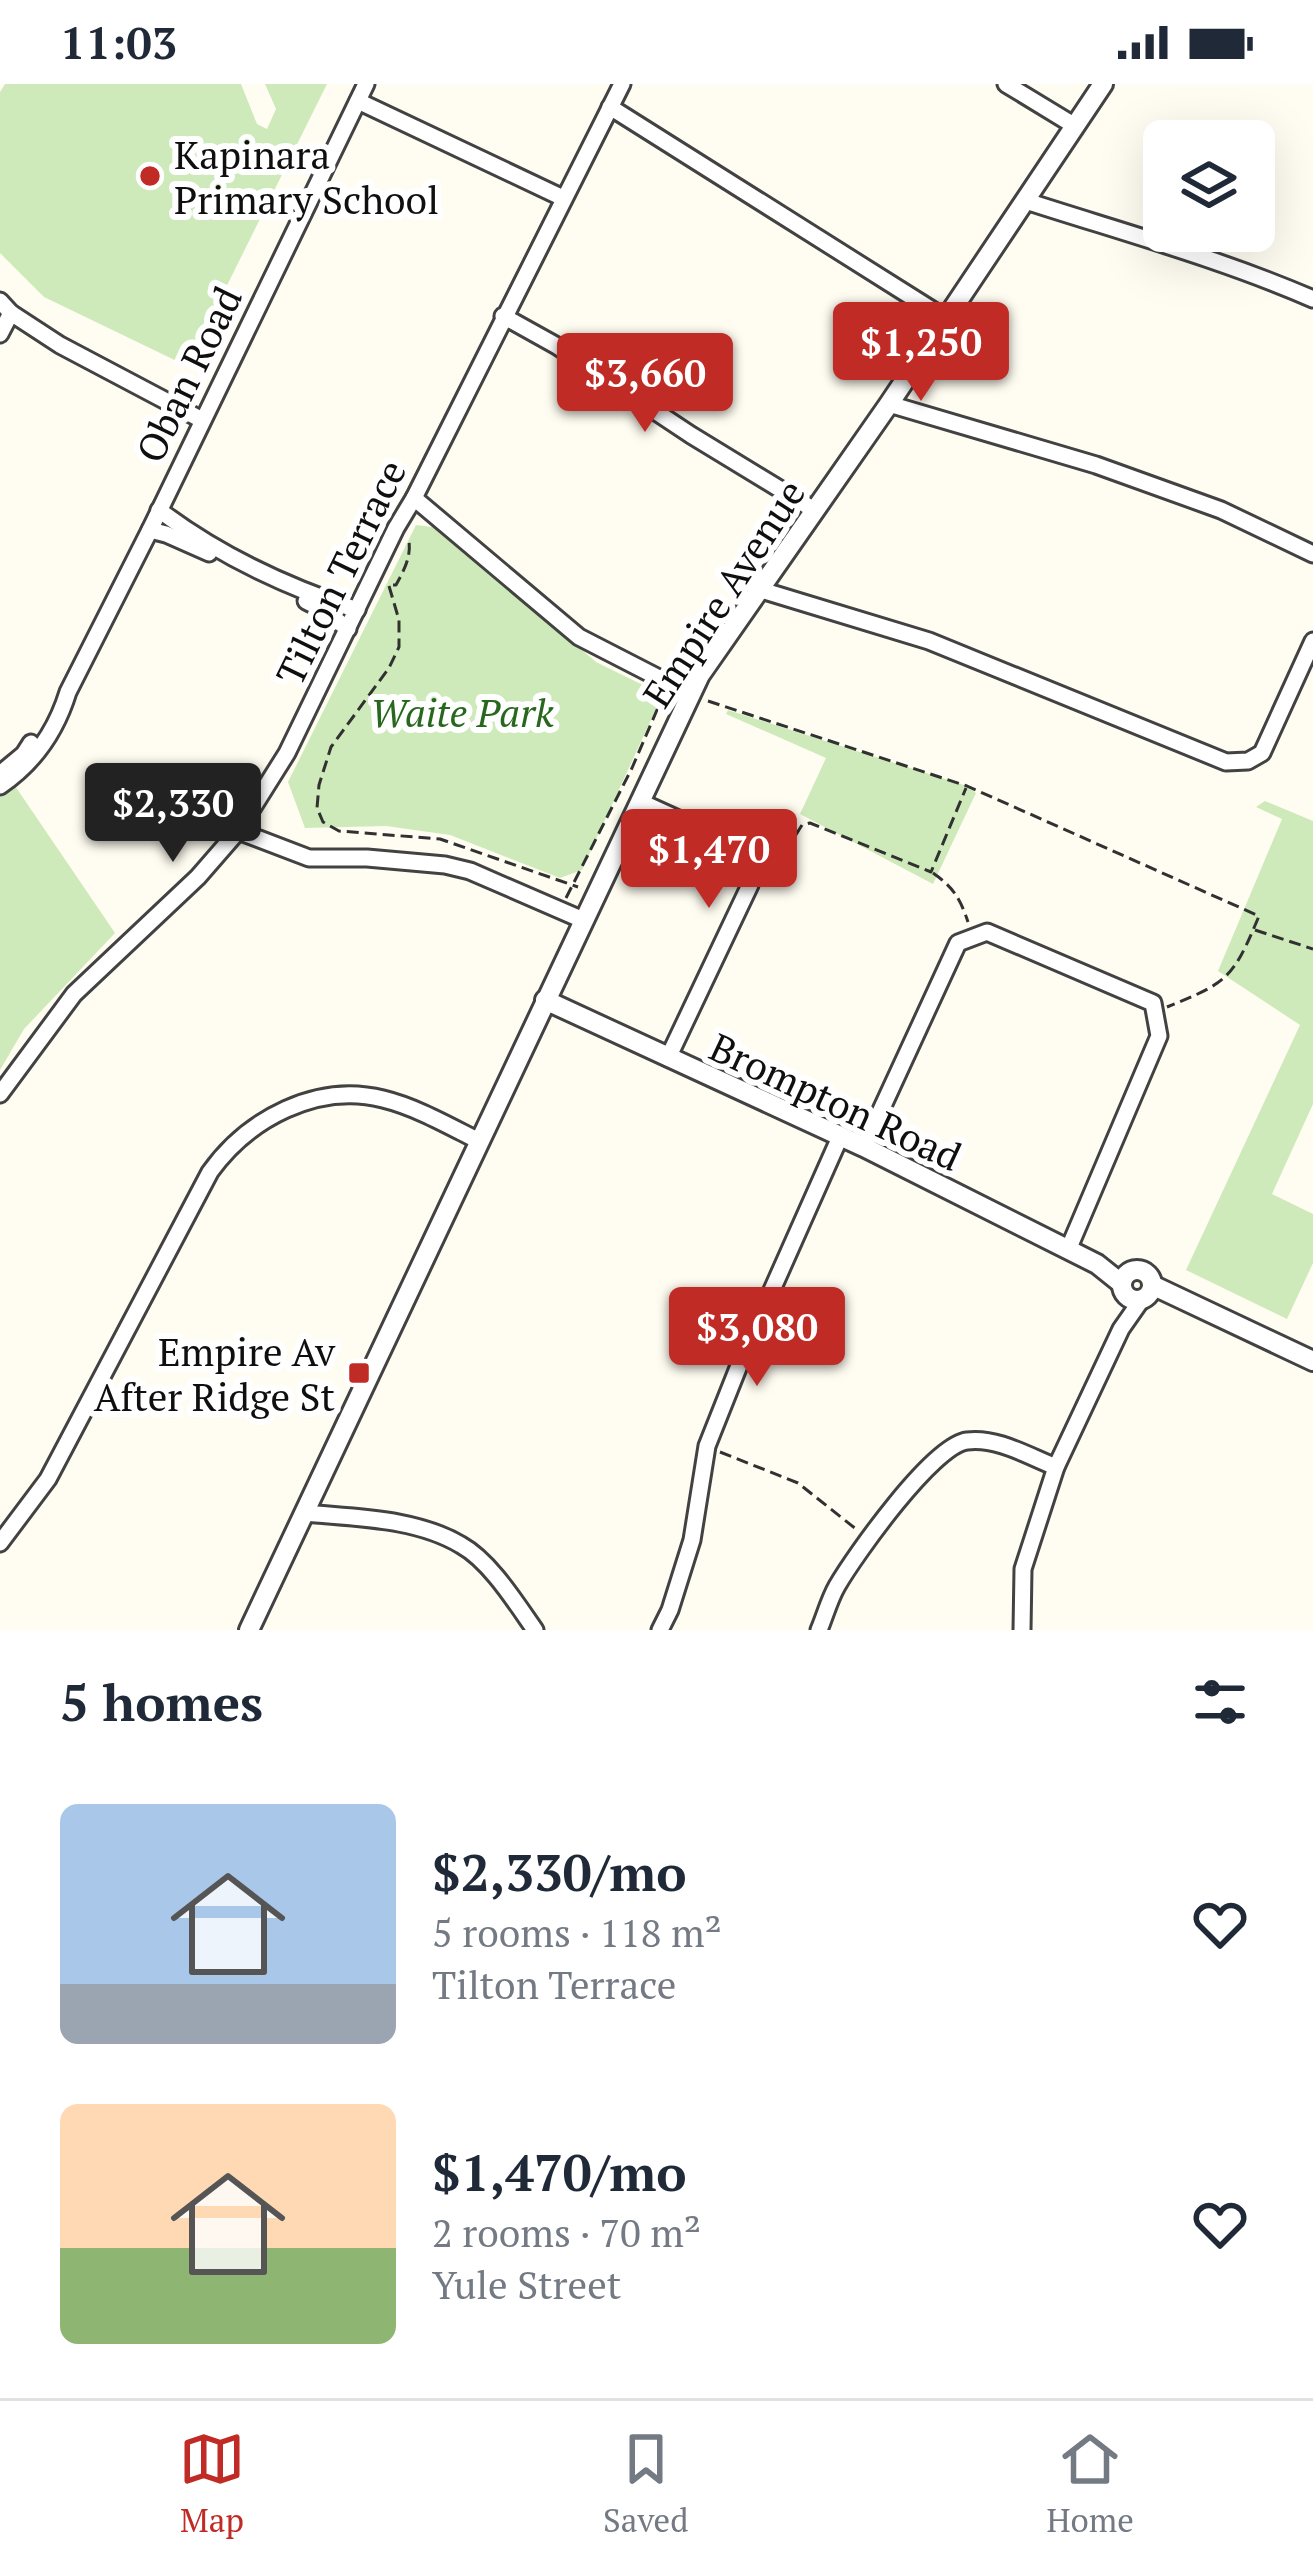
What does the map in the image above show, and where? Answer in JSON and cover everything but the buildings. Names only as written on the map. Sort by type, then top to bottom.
[{"type":"street","name":"Oban Road","points":[[0,786],[26,766],[61,713],[366,84]]},
{"type":"street","name":"Tilton Terrace","points":[[0,1094],[74,994],[198,877],[238,831],[287,753],[622,84]]},
{"type":"street","points":[[1006,84],[1075,126]]},
{"type":"street","name":"Empire Avenue","points":[[249,1630],[690,694],[1103,84]]},
{"type":"street","points":[[358,101],[563,198]]},
{"type":"street","points":[[610,107],[945,318]]},
{"type":"street","points":[[1026,202],[1313,299]]},
{"type":"street","points":[[0,334],[5,307],[60,344],[202,419]]},
{"type":"street","points":[[503,316],[814,510]]},
{"type":"street","points":[[889,404],[1096,465],[1221,510],[1313,554]]},
{"type":"street","points":[[414,498],[579,637],[690,694]]},
{"type":"street","points":[[159,510],[227,554],[296,588],[357,610]]},
{"type":"street","points":[[150,530],[322,609],[348,629]]},
{"type":"street","points":[[758,590],[929,641],[1226,762],[1248,761],[1262,753],[1313,641]]},
{"type":"street","name":"Oban Road","points":[[0,774],[24,754],[68,692]]},
{"type":"street","points":[[641,802],[742,848],[752,863],[750,885],[668,1058]]},
{"type":"street","points":[[238,831],[309,859],[367,858],[470,871],[583,920]]},
{"type":"street","points":[[864,1148],[958,943],[987,932],[1153,1003],[1160,1036],[1068,1250]]},
{"type":"street","name":"Brompton Road","points":[[545,1000],[864,1148],[1126,1281]]},
{"type":"street","points":[[0,1543],[48,1479],[209,1172],[236,1140],[291,1107],[362,1096],[388,1100],[479,1141]]},
{"type":"street","points":[[660,1630],[692,1540],[707,1446],[840,1137]]},
{"type":"street","points":[[1022,1630],[1023,1569],[1056,1467],[1121,1328],[1152,1280],[1144,1271],[1126,1281]]},
{"type":"street","points":[[1126,1281],[1130,1298],[1147,1294],[1177,1299],[1313,1361]]},
{"type":"street","points":[[1121,1328],[1126,1281]]},
{"type":"street","points":[[819,1630],[836,1588],[869,1540],[940,1454],[960,1441],[987,1440],[1056,1467]]},
{"type":"street","points":[[305,1513],[392,1522],[465,1546],[504,1586],[535,1630]]},
{"type":"path","points":[[370,583],[380,588],[396,585],[410,552],[407,534]]},
{"type":"path","points":[[389,586],[399,620],[399,646],[389,668],[332,747],[319,785],[317,808],[322,822],[339,831],[440,839],[574,885]]},
{"type":"path","points":[[560,908],[669,684]]},
{"type":"path","points":[[690,694],[967,786],[1259,916],[1225,980],[1155,1012]]},
{"type":"path","points":[[931,872],[967,786]]},
{"type":"path","points":[[752,863],[788,849],[802,825],[811,823],[931,872],[952,886],[967,917]]},
{"type":"path","points":[[1253,929],[1313,949]]},
{"type":"path","points":[[707,1446],[797,1484],[869,1540]]},
{"type":"green space","name":"Kapinara Primary School","points":[[5,84],[241,84],[257,124],[267,129],[276,109],[265,84],[327,84],[187,366],[44,297],[0,253],[0,92]]},
{"type":"green space","name":"Waite Park","points":[[416,525],[440,528],[596,662],[653,690],[656,709],[582,870],[560,878],[450,835],[386,826],[305,828],[288,782]]},
{"type":"green space","points":[[728,710],[967,786],[976,793],[933,884],[800,814],[826,758],[726,714]]},
{"type":"green space","points":[[13,783],[115,933],[24,1029],[0,1070],[0,791]]},
{"type":"green space","points":[[1265,801],[1313,821],[1313,1104],[1272,1194],[1313,1214],[1313,1263],[1287,1319],[1186,1270],[1300,1025],[1218,971],[1282,819],[1256,807]]},
{"type":"place","name":"Kapinara Primary School","points":[[150,176]]},
{"type":"place","name":"Empire Av After Ridge St","points":[[359,1373]]}]
